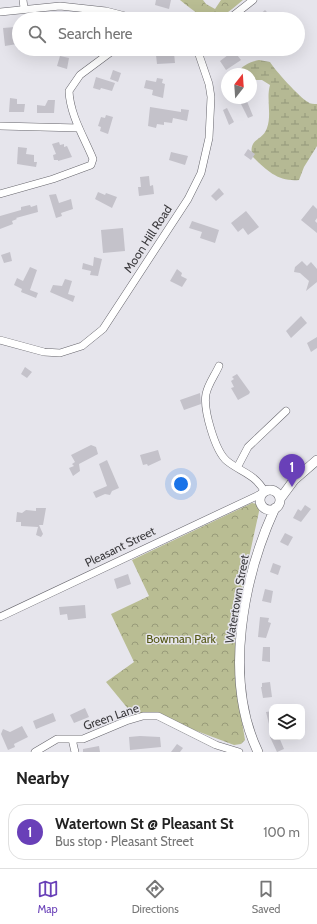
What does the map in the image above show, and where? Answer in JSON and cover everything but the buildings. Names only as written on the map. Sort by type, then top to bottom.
[{"type":"main road","name":"Pleasant Street","points":[[270,508],[279,504],[280,499],[294,480],[317,460]]},
{"type":"main road","name":"Pleasant Street","points":[[265,494],[294,480]]},
{"type":"main road","points":[[270,508],[265,494],[278,493],[280,499]]},
{"type":"main road","name":"Watertown Street","points":[[258,752],[244,702],[239,662],[247,597],[258,552],[268,522],[270,508]]},
{"type":"street","points":[[23,0],[24,8]]},
{"type":"street","points":[[238,12],[253,0]]},
{"type":"street","points":[[0,12],[24,8],[66,6],[110,12]]},
{"type":"street","points":[[0,194],[40,183],[92,164],[93,159],[78,128],[69,100],[68,90],[72,83],[80,75],[106,56]]},
{"type":"street","name":"Moon Hill Road","points":[[0,340],[44,352],[60,352],[82,346],[90,342],[103,329],[188,199],[201,173],[209,138],[211,97],[209,84],[199,56]]},
{"type":"street","points":[[0,126],[78,128]]},
{"type":"street","points":[[219,366],[206,395],[206,413],[222,455],[228,461],[238,466],[259,481],[265,494]]},
{"type":"street","points":[[238,466],[248,447],[286,411]]},
{"type":"street","name":"Pleasant Street","points":[[0,617],[250,499],[265,494]]},
{"type":"street","name":"Green Lane","points":[[35,752],[57,739],[84,739],[143,716],[158,716],[216,745],[239,752]]},
{"type":"street","points":[[72,739],[75,752]]},
{"type":"green space","points":[[180,0],[203,0],[206,4],[215,9],[221,0],[243,0],[227,12],[196,12]]},
{"type":"green space","points":[[259,60],[270,62],[299,95],[309,103],[317,104],[317,146],[304,167],[299,180],[285,179],[273,174],[252,156],[252,146],[254,142],[262,136],[267,128],[270,85],[262,80],[257,80],[257,68],[241,68]]},
{"type":"green space","name":"Bowman Park","points":[[252,503],[257,504],[260,507],[238,608],[235,637],[235,679],[245,740],[241,744],[234,745],[149,713],[134,716],[106,682],[134,662],[111,614],[149,596],[132,560]]},
{"type":"place","name":"Watertown St @ Pleasant St","points":[[292,487]]}]
